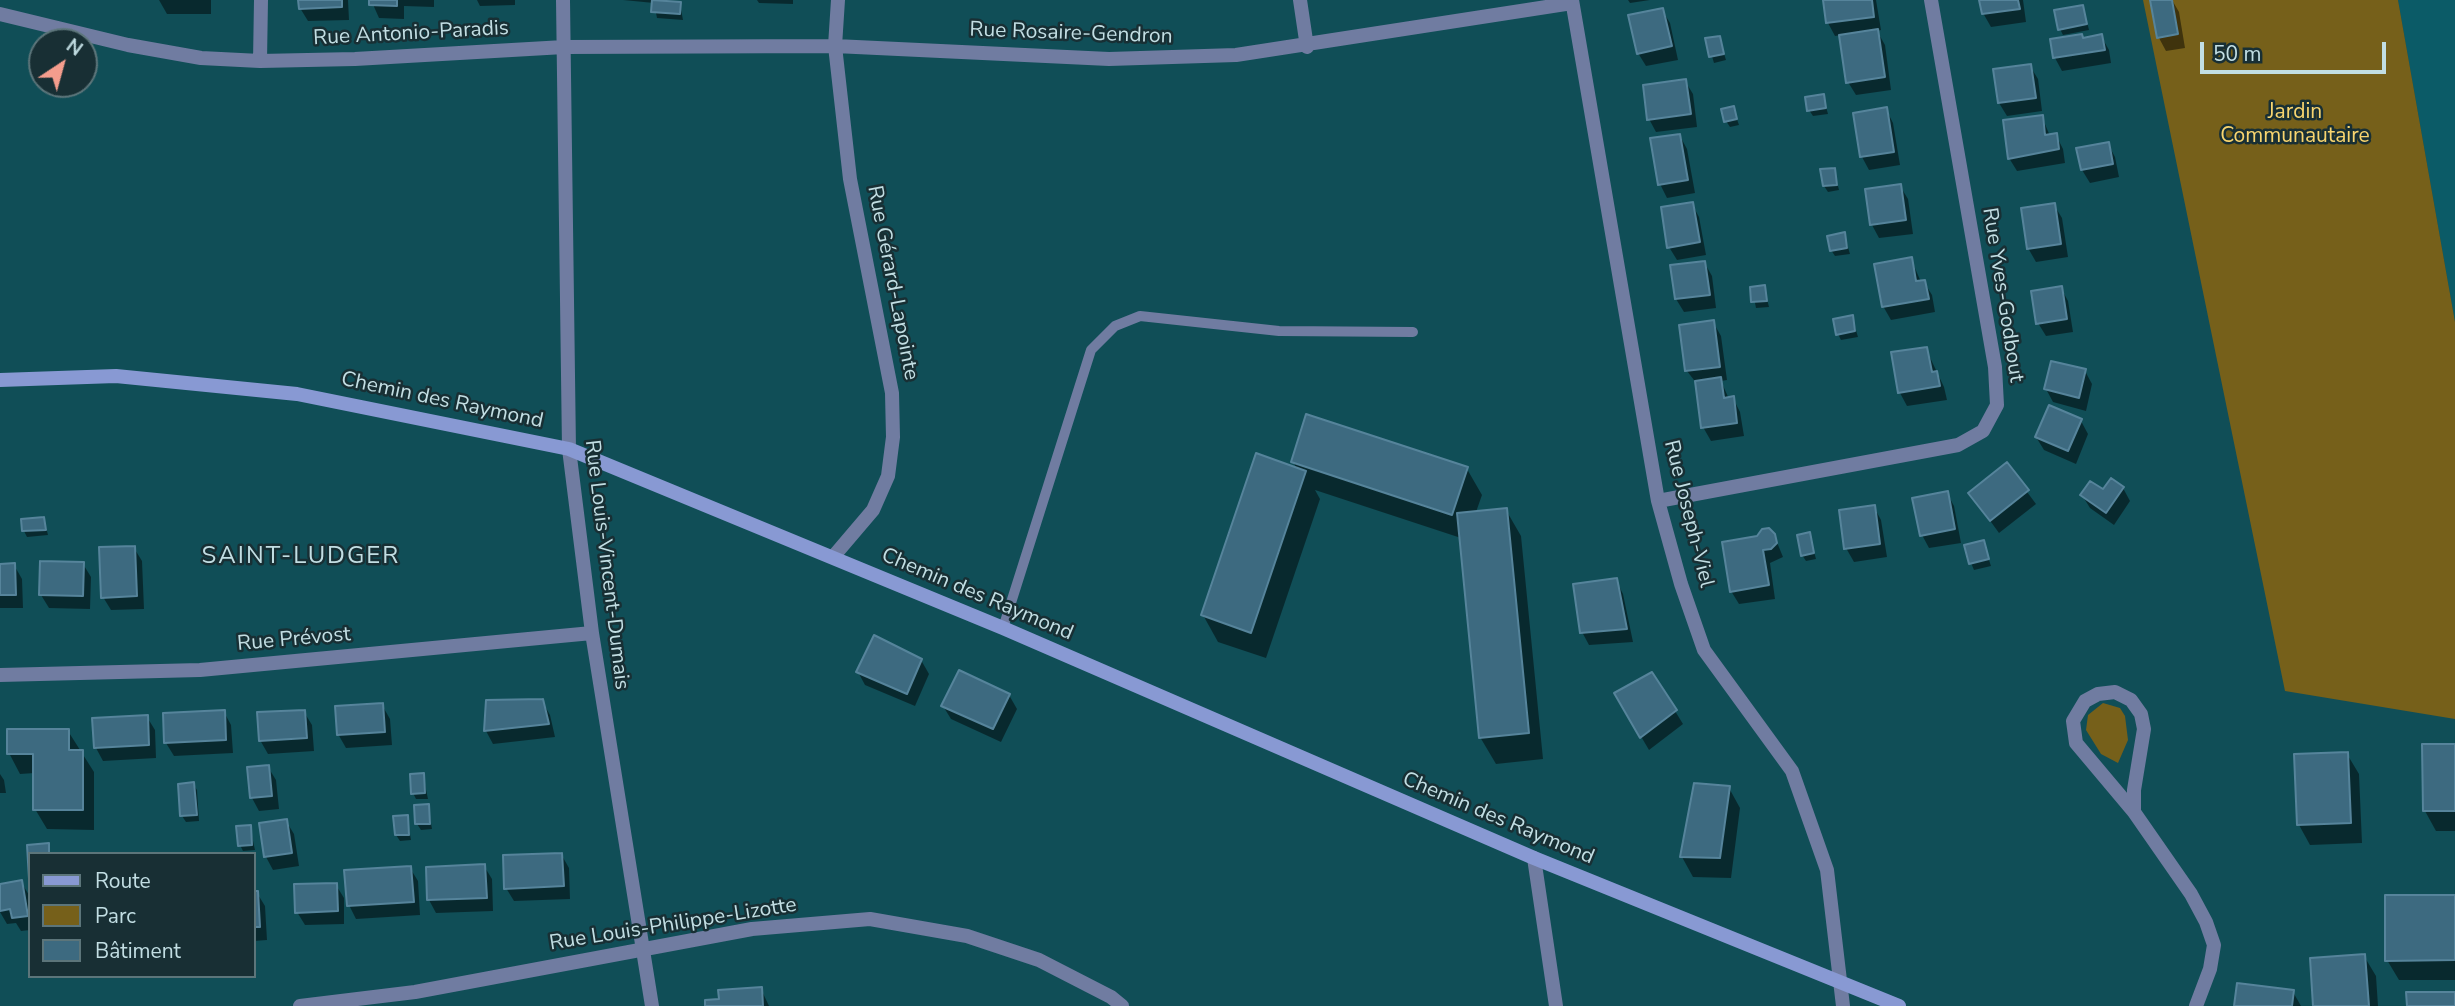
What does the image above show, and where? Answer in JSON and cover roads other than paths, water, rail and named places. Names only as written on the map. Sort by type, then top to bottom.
[{"type":"street","points":[[260,61],[261,0]]},
{"type":"street","name":"Rue Louis-Vincent-Dumais","points":[[563,0],[569,449],[592,633],[652,1006]]},
{"type":"street","name":"Rue Gérard-Lapointe","points":[[833,557],[873,510],[888,476],[893,437],[892,393],[850,179],[835,46],[838,0]]},
{"type":"street","points":[[1300,0],[1307,47]]},
{"type":"street","name":"Rue Yves-Godbout","points":[[1658,501],[1958,445],[1983,431],[1997,405],[1995,367],[1931,0]]},
{"type":"street","name":"Rue Rosaire-Gendron","points":[[564,47],[835,46],[1108,59],[1236,55],[1307,47],[1572,2]]},
{"type":"street","name":"Rue Joseph-Viel","points":[[1572,2],[1658,501],[1681,584],[1704,650],[1792,771],[1827,870],[1843,1006]]},
{"type":"street","name":"Rue Antonio-Paradis","points":[[0,14],[128,45],[201,58],[260,61],[355,59],[564,47]]},
{"type":"street","name":"Chemin des Raymond","points":[[0,380],[116,376],[297,394],[569,449],[1003,628],[1534,858],[1899,1006]]},
{"type":"street","name":"Rue Prévost","points":[[0,675],[200,670],[592,633]]},
{"type":"street","points":[[2134,812],[2134,790],[2144,729],[2141,714],[2131,701],[2115,692],[2098,694],[2085,701],[2073,721],[2076,743],[2134,812],[2191,894],[2214,945],[2210,969],[2196,1006]]},
{"type":"street","points":[[1534,858],[1556,1006]]},
{"type":"street","name":"Rue Louis-Philippe-Lizotte","points":[[300,1006],[415,992],[752,929],[870,919],[967,936],[1039,960],[1111,997],[1122,1006]]},
{"type":"lane","points":[[1003,628],[1091,350],[1115,326],[1140,316],[1279,331],[1413,332]]},
{"type":"district","name":"SAINT-LUDGER","points":[[301,557]]},
{"type":"park label","name":"Jardin Communautaire","points":[[2295,125]]}]
